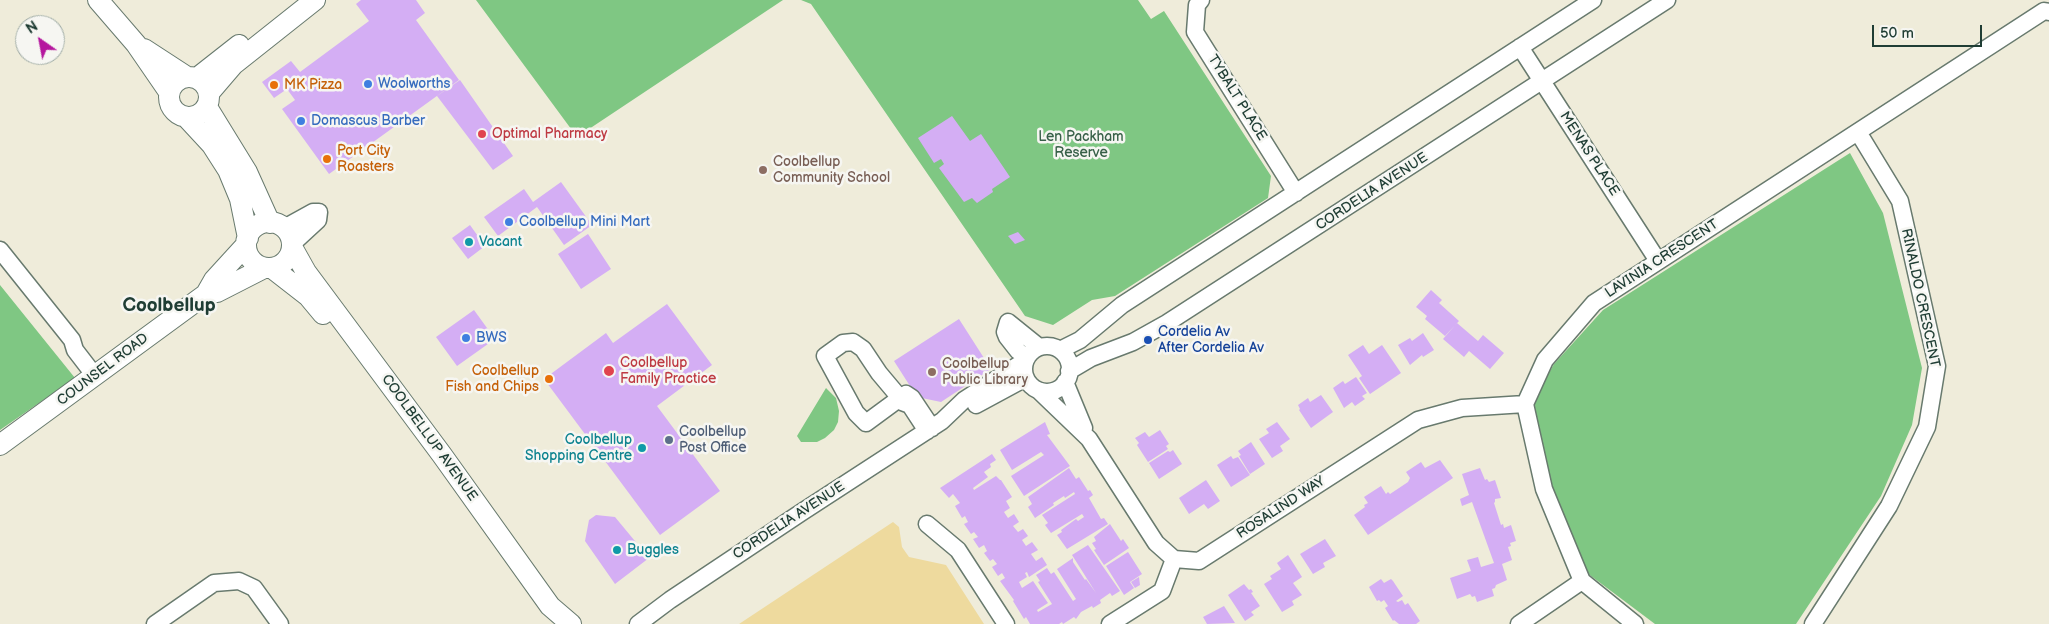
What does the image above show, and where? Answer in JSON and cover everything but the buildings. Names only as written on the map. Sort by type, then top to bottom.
[{"type":"street","name":"COOLBELLUP AVENUE","points":[[98,0],[136,44],[169,92]]},
{"type":"street","points":[[187,118],[200,114],[200,89],[296,0]]},
{"type":"street","points":[[200,89],[314,0]]},
{"type":"street","name":"TYBALT PLACE","points":[[1201,0],[1196,5],[1195,32],[1296,193]]},
{"type":"street","points":[[1060,350],[1080,340],[1122,305],[1593,0]]},
{"type":"street","name":"CORDELIA AVENUE","points":[[1067,377],[1091,358],[1133,342],[1167,323],[1667,0]]},
{"type":"street","name":"LAVINIA CRESCENT","points":[[1525,404],[1545,360],[1594,303],[2044,11],[2049,12]]},
{"type":"street","name":"COOLBELLUP AVENUE","points":[[136,44],[200,89],[306,272],[369,367],[550,624]]},
{"type":"street","name":"MENAS PLACE","points":[[1520,47],[1658,261]]},
{"type":"street","points":[[200,89],[177,81],[169,92],[170,106],[180,116],[187,118],[212,145],[228,170],[240,199],[247,242],[251,260],[268,268],[286,261],[285,235],[256,227],[247,242]]},
{"type":"street","name":"RINALDO CRESCENT","points":[[1813,624],[1889,506],[1923,436],[1927,427],[1937,366],[1900,201],[1858,132]]},
{"type":"street","name":"COUNSEL ROAD","points":[[0,445],[206,294],[214,280],[247,242]]},
{"type":"street","points":[[0,250],[72,340],[75,350],[100,373]]},
{"type":"street","name":"COOLBELLUP AVENUE","points":[[268,268],[308,296],[369,367],[550,606],[571,624]]},
{"type":"street","name":"COUNSEL ROAD","points":[[206,294],[217,292],[268,268]]},
{"type":"street","points":[[1008,322],[1005,332],[1008,337],[1018,351],[1030,355]]},
{"type":"street","points":[[900,398],[866,423],[856,413],[825,356],[843,343],[853,342],[863,349],[900,398],[934,427]]},
{"type":"street","points":[[934,427],[964,400],[1030,355],[1048,346],[1060,350],[1067,360],[1067,377],[1089,439],[1156,543],[1174,559],[1162,591],[1110,624]]},
{"type":"street","points":[[1030,355],[1024,371],[1026,378],[1089,439]]},
{"type":"street","points":[[1038,390],[1053,390],[1067,377]]},
{"type":"street","points":[[934,427],[1026,378]]},
{"type":"street","points":[[1525,404],[1544,489],[1582,581],[1635,624]]},
{"type":"street","name":"ROSALIND WAY","points":[[1174,559],[1199,561],[1418,420],[1462,408],[1525,404]]},
{"type":"street","name":"CORDELIA AVENUE","points":[[638,624],[670,600],[794,517],[934,427]]},
{"type":"street","points":[[928,524],[958,550],[1006,624]]},
{"type":"street","points":[[155,624],[214,582],[239,581],[254,588],[280,624]]},
{"type":"street","points":[[1519,624],[1582,581]]},
{"type":"green space","points":[[476,0],[783,0],[577,137]]},
{"type":"green space","name":"Len Packham Reserve","points":[[801,0],[1138,0],[1151,19],[1164,11],[1271,176],[1268,198],[1115,296],[1092,300],[1053,325],[1025,316],[811,4]]},
{"type":"green space","points":[[1850,153],[1883,213],[1922,368],[1912,425],[1881,496],[1796,624],[1655,624],[1587,573],[1551,484],[1532,402],[1554,364],[1603,310]]},
{"type":"green space","points":[[0,285],[75,378],[0,430]]},
{"type":"green space","points":[[826,388],[836,398],[839,411],[838,422],[834,430],[825,438],[817,442],[801,442],[797,436]]},
{"type":"sand","points":[[893,522],[899,527],[902,547],[909,557],[946,565],[984,624],[739,624]]},
{"type":"place","name":"Woolworths","points":[[368,84]]},
{"type":"place","name":"MK Pizza","points":[[274,85]]},
{"type":"place","name":"Domascus Barber","points":[[301,121]]},
{"type":"place","name":"Optimal Pharmacy","points":[[482,134]]},
{"type":"place","name":"Port City Roasters","points":[[327,159]]},
{"type":"place","name":"Coolbellup Community School","points":[[763,170]]},
{"type":"place","name":"Coolbellup Mini Mart","points":[[509,222]]},
{"type":"place","name":"Vacant","points":[[469,242]]},
{"type":"place","name":"BWS","points":[[466,338]]},
{"type":"place","name":"Cordelia Av After Cordelia Av","points":[[1148,340]]},
{"type":"place","name":"Coolbellup Family Practice","points":[[609,371]]},
{"type":"place","name":"Coolbellup Public Library","points":[[932,372]]},
{"type":"place","name":"Coolbellup Fish and Chips","points":[[549,379]]},
{"type":"place","name":"Coolbellup Post Office","points":[[669,440]]},
{"type":"place","name":"Coolbellup Shopping Centre","points":[[642,448]]},
{"type":"place","name":"Buggles","points":[[617,550]]},
{"type":"district","name":"Coolbellup","points":[[169,306]]}]
